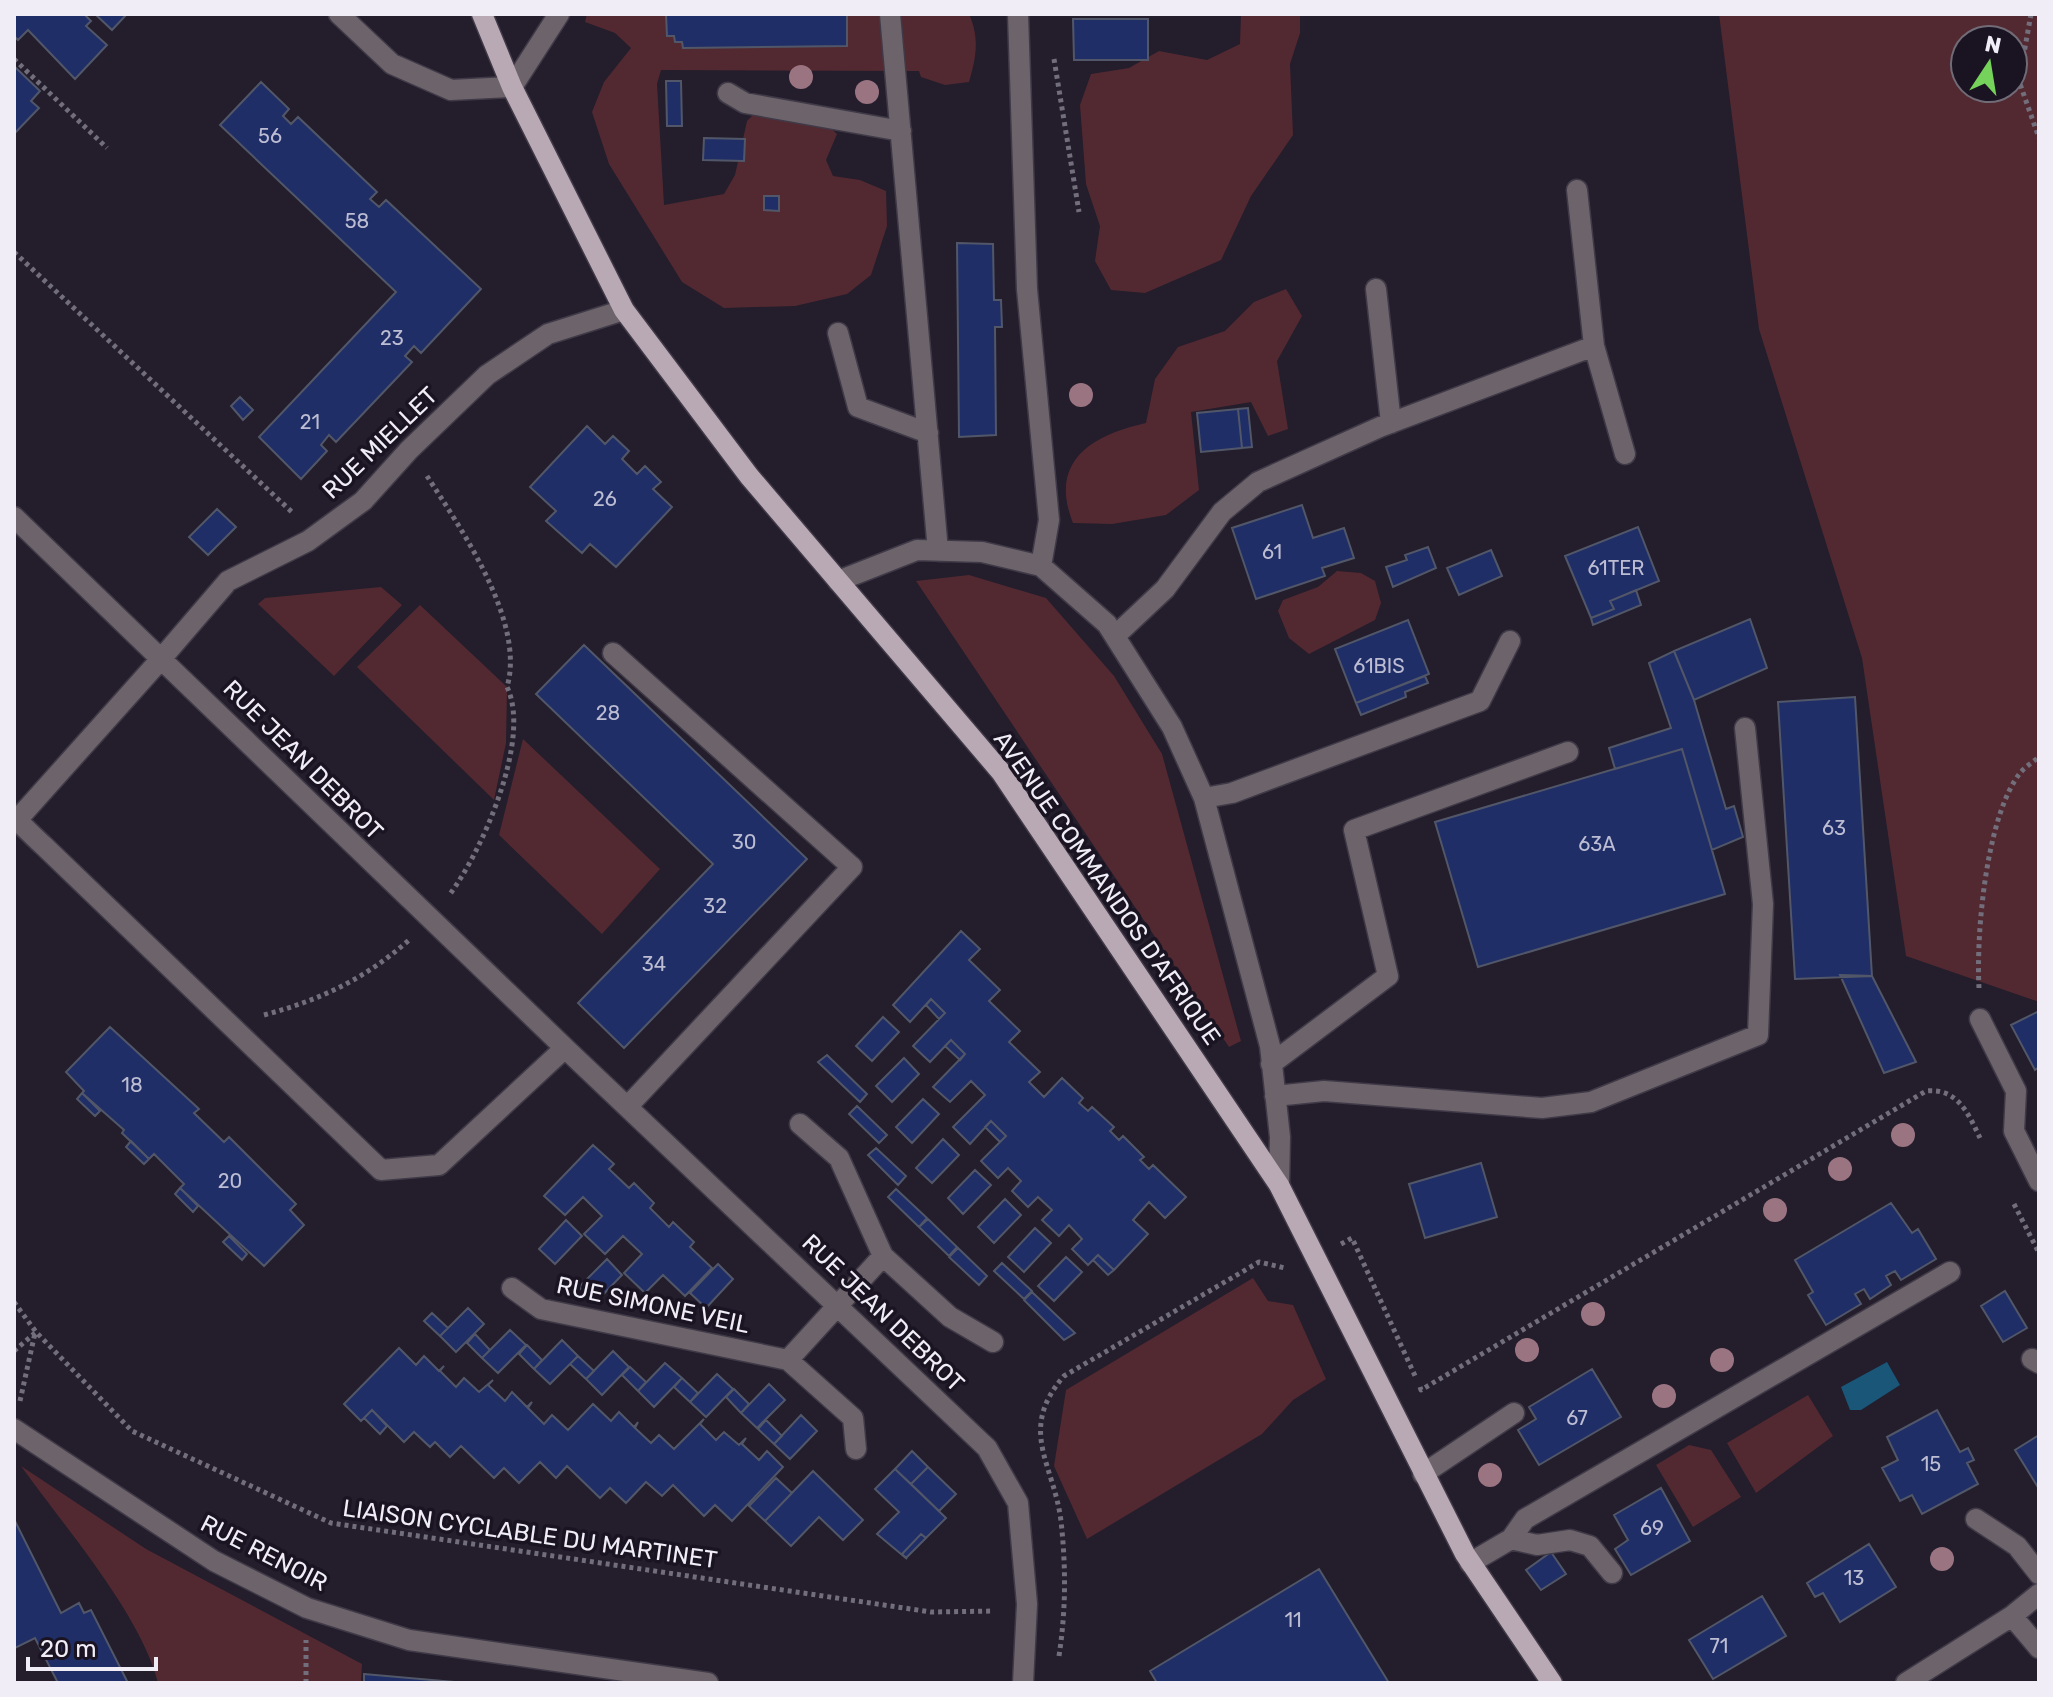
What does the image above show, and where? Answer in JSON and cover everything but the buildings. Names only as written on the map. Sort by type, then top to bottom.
[{"type":"main road","name":"AVENUE COMMANDOS D'AFRIQUE","points":[[482,14],[512,87],[624,310],[749,476],[1001,772],[1279,1185],[1313,1259],[1470,1563],[1552,1683]]},
{"type":"street","points":[[339,14],[392,64],[451,90],[512,87],[559,14]]},
{"type":"street","points":[[890,14],[938,551]]},
{"type":"street","points":[[1018,14],[1027,289],[1049,520],[1041,566]]},
{"type":"street","points":[[728,93],[745,103],[901,131]]},
{"type":"street","points":[[1577,190],[1594,346],[1625,454]]},
{"type":"street","points":[[1376,289],[1391,423]]},
{"type":"street","name":"RUE MIELLET","points":[[161,659],[228,581],[308,541],[363,501],[409,450],[487,375],[548,334],[624,310]]},
{"type":"street","points":[[838,333],[858,407],[928,433]]},
{"type":"street","points":[[1115,636],[1165,589],[1222,512],[1258,482],[1391,423],[1594,346]]},
{"type":"street","points":[[14,517],[161,659],[15,819],[223,1020],[381,1170],[439,1165],[565,1048]]},
{"type":"street","points":[[838,581],[917,550],[982,552],[1041,566],[1107,624],[1172,727],[1204,798],[1271,1064],[1280,1137],[1279,1185]]},
{"type":"street","points":[[1204,798],[1232,793],[1480,701],[1510,641]]},
{"type":"street","points":[[613,653],[852,867],[628,1106]]},
{"type":"street","name":"RUE JEAN DEBROT","points":[[161,659],[430,922],[987,1448],[1018,1503],[1027,1604],[1023,1683]]},
{"type":"street","points":[[1275,1096],[1324,1091],[1542,1108],[1591,1102],[1758,1035],[1763,904],[1745,728]]},
{"type":"street","points":[[1271,1064],[1388,976],[1354,830],[1568,752]]},
{"type":"street","points":[[1980,1019],[2016,1091],[2014,1131],[2039,1181]]},
{"type":"street","points":[[800,1124],[839,1158],[883,1256],[950,1317],[993,1342]]},
{"type":"street","points":[[856,1449],[853,1418],[788,1360],[883,1256]]},
{"type":"street","points":[[1470,1563],[1511,1539],[1525,1519],[1538,1511],[1950,1272]]},
{"type":"street","name":"RUE SIMONE VEIL","points":[[512,1288],[541,1309],[788,1360]]},
{"type":"street","points":[[1423,1474],[1514,1413]]},
{"type":"street","name":"RUE RENOIR","points":[[16,1421],[214,1561],[307,1608],[409,1640],[550,1657],[708,1683]]},
{"type":"street","points":[[1976,1519],[2017,1546],[2039,1574]]},
{"type":"street","points":[[1511,1539],[1537,1545],[1570,1540],[1590,1546],[1612,1573]]},
{"type":"street","points":[[1906,1683],[2012,1616],[2039,1594]]},
{"type":"street","points":[[2012,1616],[2039,1648]]},
{"type":"path","points":[[2031,14],[2019,81],[2039,138]]},
{"type":"path","points":[[1054,55],[1079,212]]},
{"type":"path","points":[[14,59],[107,148]]},
{"type":"path","points":[[14,252],[298,517],[308,541]]},
{"type":"path","points":[[223,1020],[263,1015],[336,991],[370,973],[430,922],[468,870],[500,793],[512,725],[512,697],[507,687],[512,668],[505,627],[479,564],[409,450]]},
{"type":"path","points":[[1980,1019],[1977,944],[1996,825],[2020,773],[2039,757]]},
{"type":"path","points":[[1058,1668],[1067,1607],[1061,1518],[1040,1452],[1044,1409],[1052,1391],[1064,1376],[1259,1262],[1287,1268],[1313,1259],[1352,1238],[1421,1390],[1926,1091],[1938,1090],[1963,1104],[1984,1145]]},
{"type":"path","points":[[2011,1199],[2039,1253]]},
{"type":"path","name":"LIAISON CYCLABLE DU MARTINET","points":[[14,1302],[36,1332],[132,1431],[331,1523],[931,1612],[980,1613],[1027,1604],[1067,1607]]},
{"type":"path","points":[[14,1351],[36,1332]]},
{"type":"path","points":[[16,1421],[36,1332]]},
{"type":"path","points":[[306,1683],[307,1608]]},
{"type":"shaded area","points":[[587,14],[969,14],[975,31],[975,56],[969,82],[945,85],[921,77],[919,71],[661,70],[657,84],[664,205],[724,194],[735,175],[747,121],[765,103],[814,112],[837,134],[826,160],[833,176],[860,180],[886,191],[887,226],[871,275],[847,294],[795,306],[724,308],[682,282],[609,164],[592,112],[604,82],[631,48],[615,33],[585,22]]},
{"type":"shaded area","points":[[1241,14],[1300,14],[1300,33],[1290,64],[1293,135],[1251,196],[1221,260],[1145,293],[1111,290],[1095,261],[1100,226],[1086,184],[1080,105],[1091,74],[1129,68],[1159,51],[1207,60],[1240,44]]},
{"type":"shaded area","points":[[1719,14],[2039,14],[2039,1002],[1906,956],[1862,658],[1759,329]]},
{"type":"shaded area","points":[[1286,289],[1302,316],[1277,361],[1288,429],[1268,436],[1251,402],[1191,412],[1199,490],[1166,515],[1112,524],[1073,523],[1066,483],[1071,467],[1080,454],[1108,435],[1146,423],[1155,379],[1178,347],[1225,331],[1254,302]]},
{"type":"shaded area","points":[[1337,571],[1361,573],[1375,581],[1381,603],[1375,620],[1309,654],[1289,638],[1278,611],[1283,600],[1318,587]]},
{"type":"shaded area","points":[[969,575],[1046,598],[1114,676],[1162,754],[1241,1041],[1229,1047],[916,581]]},
{"type":"shaded area","points":[[381,587],[402,605],[334,676],[258,604],[265,598]]},
{"type":"shaded area","points":[[420,605],[507,687],[506,743],[494,800],[357,667]]},
{"type":"shaded area","points":[[523,739],[660,869],[602,934],[499,835]]},
{"type":"shaded area","points":[[1253,1278],[1268,1301],[1293,1305],[1326,1379],[1293,1400],[1262,1434],[1087,1539],[1054,1466],[1066,1390]]},
{"type":"shaded area","points":[[1808,1395],[1833,1436],[1756,1493],[1727,1443]]},
{"type":"shaded area","points":[[1689,1445],[1711,1450],[1741,1497],[1693,1527],[1656,1465]]},
{"type":"shaded area","points":[[21,1466],[146,1549],[362,1664],[361,1683],[158,1683],[149,1656],[118,1600]]},
{"type":"water","points":[[1887,1362],[1900,1385],[1861,1410],[1850,1410],[1841,1387]]}]
